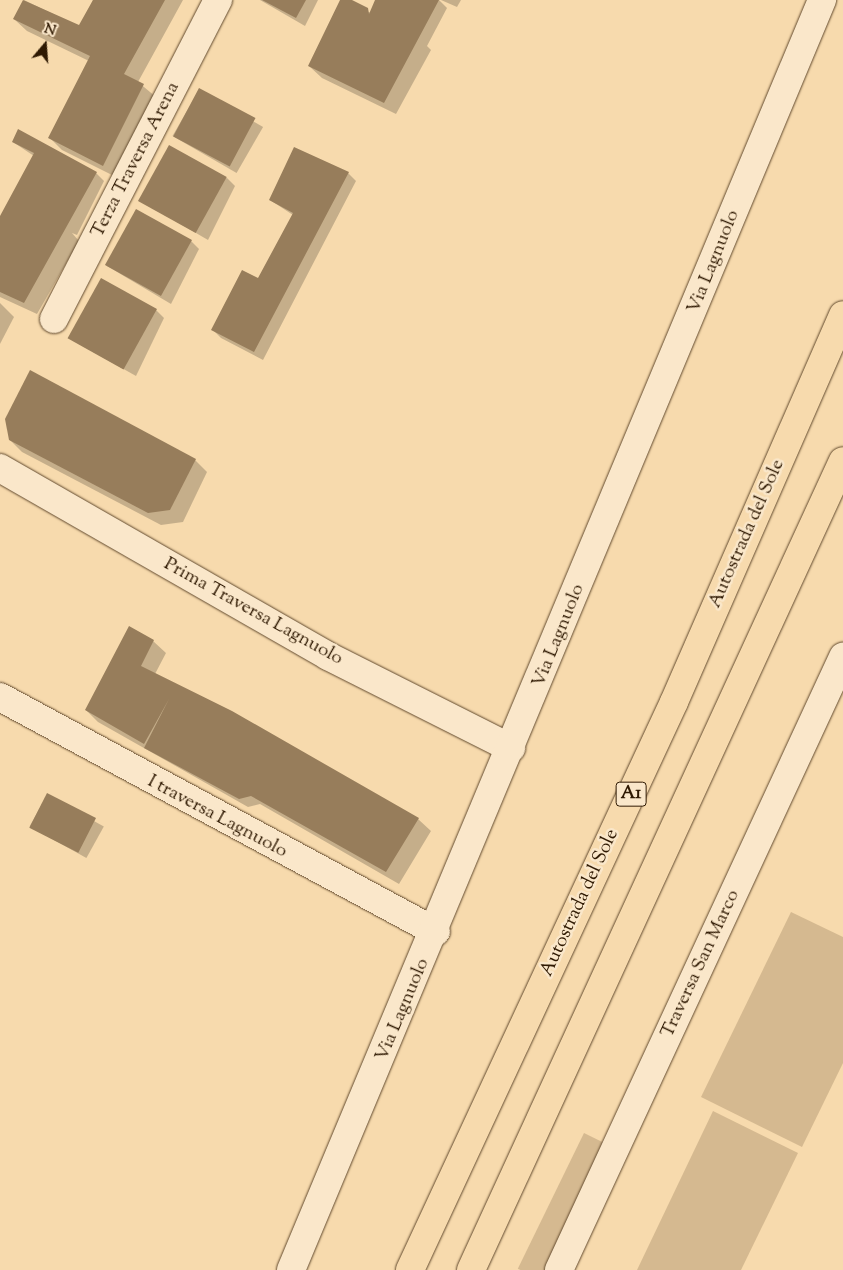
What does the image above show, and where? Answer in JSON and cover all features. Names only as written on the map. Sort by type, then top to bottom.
[{"type":"highway","name":"Autostrada del Sole","points":[[410,1270],[674,702],[843,315]]},
{"type":"highway","points":[[471,1270],[843,461]]},
{"type":"street","name":"Terza Traversa Arena","points":[[54,319],[218,0]]},
{"type":"street","name":"Via Lagnuolo","points":[[292,1270],[436,932],[822,0]]},
{"type":"street","name":"Prima Traversa Lagnuolo","points":[[0,468],[328,656],[511,748]]},
{"type":"street","name":"Traversa San Marco","points":[[559,1270],[843,657]]},
{"type":"street","name":"I traversa Lagnuolo","points":[[0,698],[436,932]]},
{"type":"shaded area","points":[[791,912],[843,937],[843,1063],[802,1147],[701,1097]]},
{"type":"shaded area","points":[[713,1111],[798,1153],[741,1270],[637,1270]]},
{"type":"shaded area","points":[[584,1133],[611,1146],[551,1270],[518,1269]]},
{"type":"building","points":[[23,0],[79,25],[93,0],[165,0],[124,74],[144,84],[103,166],[48,138],[90,56],[13,19]]},
{"type":"building","points":[[262,0],[306,0],[296,18]]},
{"type":"building","points":[[340,0],[352,0],[368,8],[369,14],[375,0],[439,0],[384,103],[308,66]]},
{"type":"building","points":[[199,88],[256,118],[230,167],[173,137]]},
{"type":"building","points":[[18,129],[97,172],[24,303],[0,292],[0,216],[34,153],[12,142]]},
{"type":"building","points":[[169,145],[227,177],[196,233],[138,201]]},
{"type":"building","points":[[294,147],[349,172],[254,352],[211,330],[242,270],[258,278],[293,213],[269,200]]},
{"type":"building","points":[[136,209],[192,240],[161,296],[105,265]]},
{"type":"building","points":[[101,278],[157,309],[124,369],[68,338]]},
{"type":"building","points":[[30,370],[196,459],[170,510],[148,513],[9,440],[5,419]]},
{"type":"building","points":[[129,626],[154,640],[141,666],[232,711],[419,818],[386,872],[251,796],[239,799],[144,748],[169,699],[144,744],[85,710]]},
{"type":"building","points":[[47,793],[96,818],[78,853],[29,828]]}]
